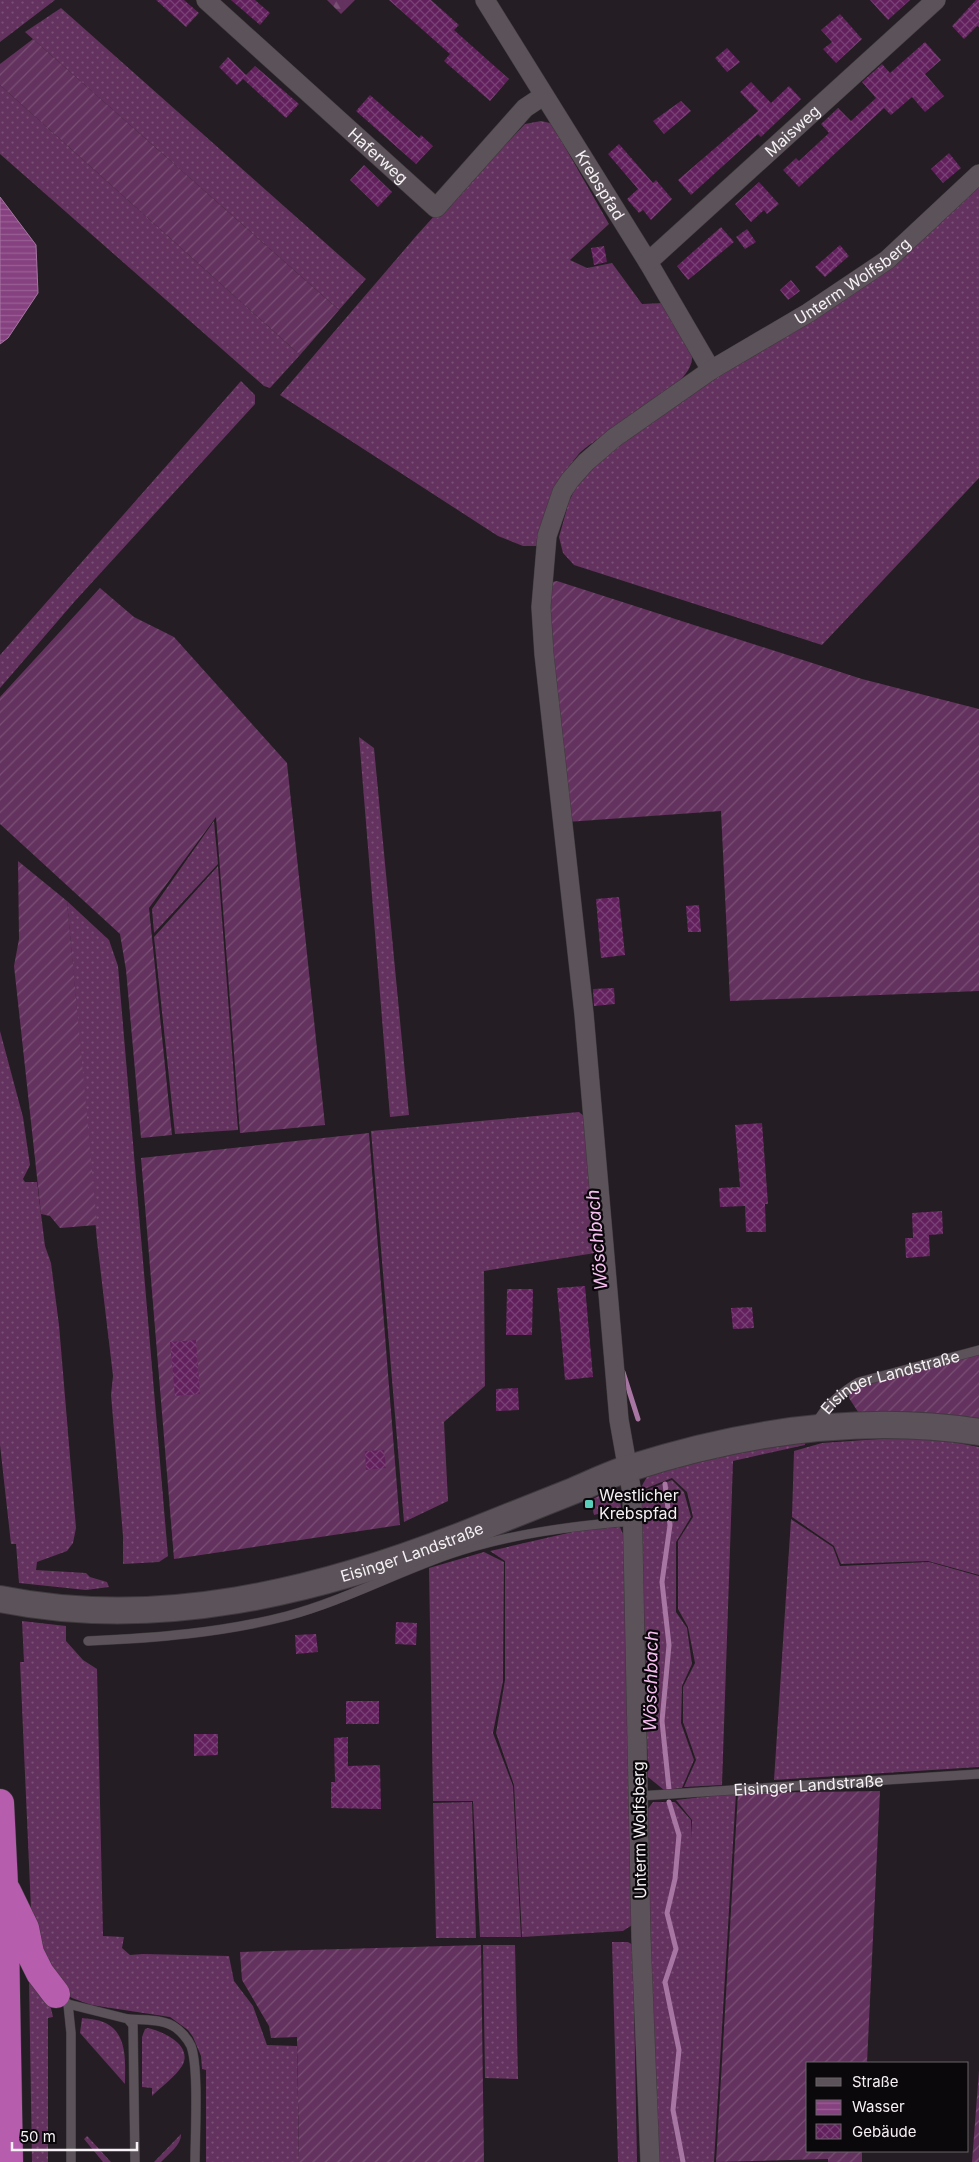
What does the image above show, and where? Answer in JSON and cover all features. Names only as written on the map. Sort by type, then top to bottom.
[{"type":"highway","points":[[0,1803],[4,1885],[9,2162]]},
{"type":"highway","points":[[4,1885],[25,1928],[30,1953],[40,1972],[62,1999]]},
{"type":"main road","name":"Eisinger Landstraße","points":[[0,1599],[51,1607],[141,1610],[185,1607],[268,1595],[332,1580],[409,1555],[627,1469],[710,1446],[813,1429],[897,1424],[941,1426],[979,1432]]},
{"type":"street","name":"Haferweg","points":[[206,0],[436,208],[525,108],[543,96]]},
{"type":"street","name":"Krebspfad","points":[[485,0],[648,262],[711,370]]},
{"type":"street","name":"Maisweg","points":[[648,262],[936,0]]},
{"type":"street","name":"Unterm Wolfsberg","points":[[650,2162],[641,1937],[632,1492],[619,1420],[584,1014],[544,654],[541,607],[543,563],[547,536],[553,514],[570,480],[586,462],[614,438],[711,370],[808,313],[886,260],[979,174]]},
{"type":"lane","name":"Eisinger Landstraße","points":[[813,1429],[829,1405],[846,1389],[859,1382],[881,1374],[979,1350]]},
{"type":"lane","name":"Eisinger Landstraße","points":[[88,1641],[176,1637],[256,1624],[323,1605],[451,1554],[564,1527],[632,1522]]},
{"type":"lane","name":"Eisinger Landstraße","points":[[638,1796],[979,1774]]},
{"type":"lane","points":[[62,1999],[128,2019],[154,2021],[174,2027],[185,2036],[191,2047],[194,2071],[195,2162]]},
{"type":"lane","points":[[62,1999],[71,2033],[72,2162]]},
{"type":"lane","points":[[128,2019],[133,2025],[135,2034],[135,2162]]},
{"type":"green space","points":[[0,0],[55,0],[0,42]]},
{"type":"green space","points":[[327,0],[355,0],[341,14]]},
{"type":"green space","points":[[61,8],[366,279],[339,310],[25,32]]},
{"type":"green space","points":[[33,39],[339,310],[300,355],[0,85],[0,64]]},
{"type":"green space","points":[[0,85],[300,355],[270,388],[264,386],[0,154]]},
{"type":"green space","points":[[541,121],[550,123],[557,133],[609,224],[570,260],[587,268],[612,263],[642,304],[663,303],[688,343],[692,357],[689,369],[678,383],[644,409],[589,445],[578,455],[559,486],[539,546],[523,546],[498,536],[280,395],[417,235],[493,151],[500,150],[525,124]]},
{"type":"green space","points":[[979,186],[979,478],[822,645],[574,565],[563,553],[559,537],[569,501],[584,471],[661,411]]},
{"type":"green space","points":[[241,381],[255,395],[255,404],[75,601],[0,688],[0,655]]},
{"type":"green space","points":[[557,581],[862,679],[979,709],[979,991],[730,1001],[721,811],[567,822],[547,609],[552,582]]},
{"type":"green space","points":[[100,588],[134,617],[174,637],[287,763],[325,1125],[240,1133],[216,817],[149,908],[172,1135],[141,1138],[126,970],[120,934],[0,824],[0,697]]},
{"type":"green space","points":[[359,737],[374,748],[409,1115],[390,1117]]},
{"type":"green space","points":[[214,821],[218,864],[154,933],[152,909]]},
{"type":"green space","points":[[18,861],[67,901],[97,1225],[60,1228],[50,1216],[41,1214],[14,966],[19,939]]},
{"type":"green space","points":[[218,866],[238,1130],[175,1134],[154,937]]},
{"type":"green space","points":[[67,901],[109,940],[118,966],[168,1556],[159,1562],[123,1564],[123,1536],[111,1395],[113,1376],[97,1241]]},
{"type":"green space","points":[[0,1031],[23,1117],[30,1165],[23,1179],[25,1182],[37,1182],[45,1246],[51,1263],[59,1325],[76,1528],[73,1543],[67,1551],[37,1562],[36,1570],[86,1573],[90,1577],[107,1582],[109,1587],[86,1590],[19,1583],[16,1544],[11,1544],[0,1445]]},
{"type":"green space","points":[[579,1112],[584,1116],[595,1253],[484,1271],[485,1386],[444,1422],[448,1501],[404,1522],[371,1131]]},
{"type":"green space","points":[[369,1133],[400,1525],[174,1559],[141,1158]]},
{"type":"green space","points":[[979,1352],[979,1421],[860,1415],[849,1398],[849,1392],[859,1383]]},
{"type":"green space","points":[[922,1436],[979,1447],[979,1575],[928,1561],[841,1564],[834,1546],[792,1517],[794,1451],[822,1443]]},
{"type":"green space","points":[[804,1437],[805,1445],[733,1461],[722,1785],[684,1787],[696,1760],[683,1722],[683,1687],[695,1663],[688,1627],[678,1609],[678,1541],[693,1517],[687,1492],[672,1478],[639,1491],[649,1473]]},
{"type":"green space","points":[[672,1480],[684,1492],[691,1517],[676,1542],[676,1612],[687,1628],[692,1664],[682,1686],[681,1723],[694,1760],[682,1788],[664,1790],[648,1777],[641,1492]]},
{"type":"green space","points":[[612,1489],[619,1490],[621,1508],[594,1515],[591,1500]]},
{"type":"green space","points":[[791,1519],[833,1547],[840,1566],[929,1562],[979,1576],[979,1767],[774,1780]]},
{"type":"green space","points":[[620,1527],[625,1539],[632,1925],[623,1931],[522,1937],[514,1785],[496,1733],[505,1680],[505,1561],[490,1551],[581,1530]]},
{"type":"green space","points":[[484,1552],[504,1562],[503,1681],[493,1733],[513,1786],[521,1937],[480,1937],[473,1801],[433,1801],[429,1568]]},
{"type":"green space","points":[[22,1621],[66,1626],[66,1641],[83,1660],[97,1669],[103,1936],[124,1937],[122,1948],[130,1955],[229,1956],[234,1981],[253,2006],[267,2045],[297,2046],[299,2162],[206,2162],[206,2070],[202,2069],[201,2056],[188,2030],[170,2017],[91,2005],[72,1998],[62,1991],[32,1932],[20,1662],[24,1662]]},
{"type":"green space","points":[[880,1791],[867,2062],[806,2062],[806,2152],[862,2152],[862,2162],[828,2162],[828,2159],[716,2162],[738,1793]]},
{"type":"green space","points":[[736,1793],[714,2162],[659,2162],[657,2161],[652,2123],[647,1810],[653,1802],[675,1802],[691,1820],[692,1838],[692,1820],[676,1800]]},
{"type":"green space","points":[[472,1802],[476,1938],[436,1938],[433,1803]]},
{"type":"green space","points":[[612,1942],[628,1942],[633,1945],[637,2162],[618,2162]]},
{"type":"green space","points":[[481,1945],[484,2162],[299,2162],[297,2037],[271,2038],[269,2026],[242,1980],[240,1952]]},
{"type":"green space","points":[[483,1945],[515,1945],[518,2079],[485,2078]]},
{"type":"green space","points":[[29,1979],[49,2000],[53,2017],[48,2018],[48,2162],[32,2162]]},
{"type":"green space","points":[[82,2018],[106,2023],[120,2037],[125,2060],[125,2084],[80,2033]]},
{"type":"green space","points":[[148,2028],[161,2032],[175,2040],[184,2052],[185,2058],[176,2074],[152,2096],[152,2088],[142,2087],[142,2037],[145,2029]]},
{"type":"green space","points":[[979,2070],[979,2162],[972,2162]]},
{"type":"green space","points":[[181,2134],[181,2138],[171,2152],[161,2162],[154,2162]]},
{"type":"green space","points":[[87,2136],[111,2162],[103,2162],[84,2139]]},
{"type":"water","points":[[0,197],[36,245],[38,293],[8,338],[0,344]]},
{"type":"building","points":[[156,0],[184,0],[199,13],[186,27]]},
{"type":"building","points":[[231,0],[255,0],[270,13],[260,25]]},
{"type":"building","points":[[389,0],[431,0],[459,25],[454,30],[509,79],[490,101],[444,61],[450,54]]},
{"type":"building","points":[[870,0],[910,0],[888,20]]},
{"type":"building","points":[[976,0],[979,0],[979,27],[977,26],[964,39],[952,26]]},
{"type":"building","points":[[840,14],[862,39],[836,63],[823,49],[832,42],[821,30]]},
{"type":"building","points":[[925,42],[941,60],[925,74],[944,96],[925,112],[912,97],[891,115],[884,108],[799,187],[783,170],[796,158],[799,161],[829,133],[821,124],[838,108],[851,121],[876,98],[862,82],[882,64],[890,73]]},
{"type":"building","points":[[727,48],[740,62],[727,72],[715,58]]},
{"type":"building","points":[[228,57],[246,75],[255,66],[299,104],[286,118],[243,79],[237,85],[219,67]]},
{"type":"building","points":[[751,82],[771,103],[789,86],[801,99],[761,137],[758,134],[691,195],[678,180],[758,111],[740,92]]},
{"type":"building","points":[[370,95],[419,138],[421,135],[433,146],[416,164],[356,111]]},
{"type":"building","points":[[681,101],[691,111],[664,134],[653,121]]},
{"type":"building","points":[[619,144],[653,183],[656,180],[672,199],[651,220],[643,210],[639,213],[627,199],[638,189],[608,154]]},
{"type":"building","points":[[949,153],[961,168],[943,183],[931,169]]},
{"type":"building","points":[[364,165],[392,192],[378,207],[350,180]]},
{"type":"building","points":[[759,182],[779,204],[767,214],[764,210],[751,222],[735,204]]},
{"type":"building","points":[[721,227],[734,242],[688,280],[677,266]]},
{"type":"building","points":[[747,229],[756,242],[745,249],[736,237]]},
{"type":"building","points":[[840,245],[849,256],[825,277],[815,267]]},
{"type":"building","points":[[604,246],[607,262],[594,265],[591,248]]},
{"type":"building","points":[[791,280],[800,291],[788,300],[780,290]]},
{"type":"building","points":[[619,897],[625,955],[601,958],[596,899]]},
{"type":"building","points":[[699,905],[701,932],[688,932],[686,906]]},
{"type":"building","points":[[614,988],[615,1004],[594,1006],[593,989]]},
{"type":"building","points":[[762,1123],[768,1204],[765,1204],[766,1232],[746,1232],[745,1206],[720,1207],[719,1188],[740,1187],[735,1125]]},
{"type":"building","points":[[942,1211],[943,1234],[929,1235],[930,1256],[906,1258],[905,1238],[913,1238],[912,1213]]},
{"type":"building","points":[[585,1286],[593,1377],[565,1380],[557,1288]]},
{"type":"building","points":[[507,1289],[533,1289],[532,1335],[506,1335]]},
{"type":"building","points":[[752,1307],[754,1328],[733,1329],[731,1308]]},
{"type":"building","points":[[196,1340],[200,1394],[175,1396],[170,1342]]},
{"type":"building","points":[[518,1388],[519,1410],[496,1411],[496,1389]]},
{"type":"building","points":[[384,1450],[386,1468],[366,1470],[365,1451]]},
{"type":"building","points":[[396,1622],[417,1623],[416,1645],[395,1644]]},
{"type":"building","points":[[316,1634],[318,1652],[296,1654],[295,1635]]},
{"type":"building","points":[[346,1701],[379,1701],[379,1724],[346,1724]]},
{"type":"building","points":[[194,1734],[218,1734],[218,1755],[194,1756]]},
{"type":"building","points":[[348,1737],[348,1766],[380,1765],[381,1809],[331,1808],[331,1782],[335,1782],[334,1738]]},
{"type":"waterway","name":"Wöschbach","points":[[623,1372],[638,1419]]},
{"type":"waterway","name":"Wöschbach","points":[[665,1484],[670,1525],[662,1582],[669,1645],[662,1721],[669,1789]]},
{"type":"waterway","name":"Wöschbach","points":[[669,1802],[679,1835],[675,1879],[667,1913],[676,1949],[665,1982],[679,2050],[673,2110],[683,2162]]},
{"type":"place","name":"Westlicher Krebspfad","points":[[589,1504]]}]
